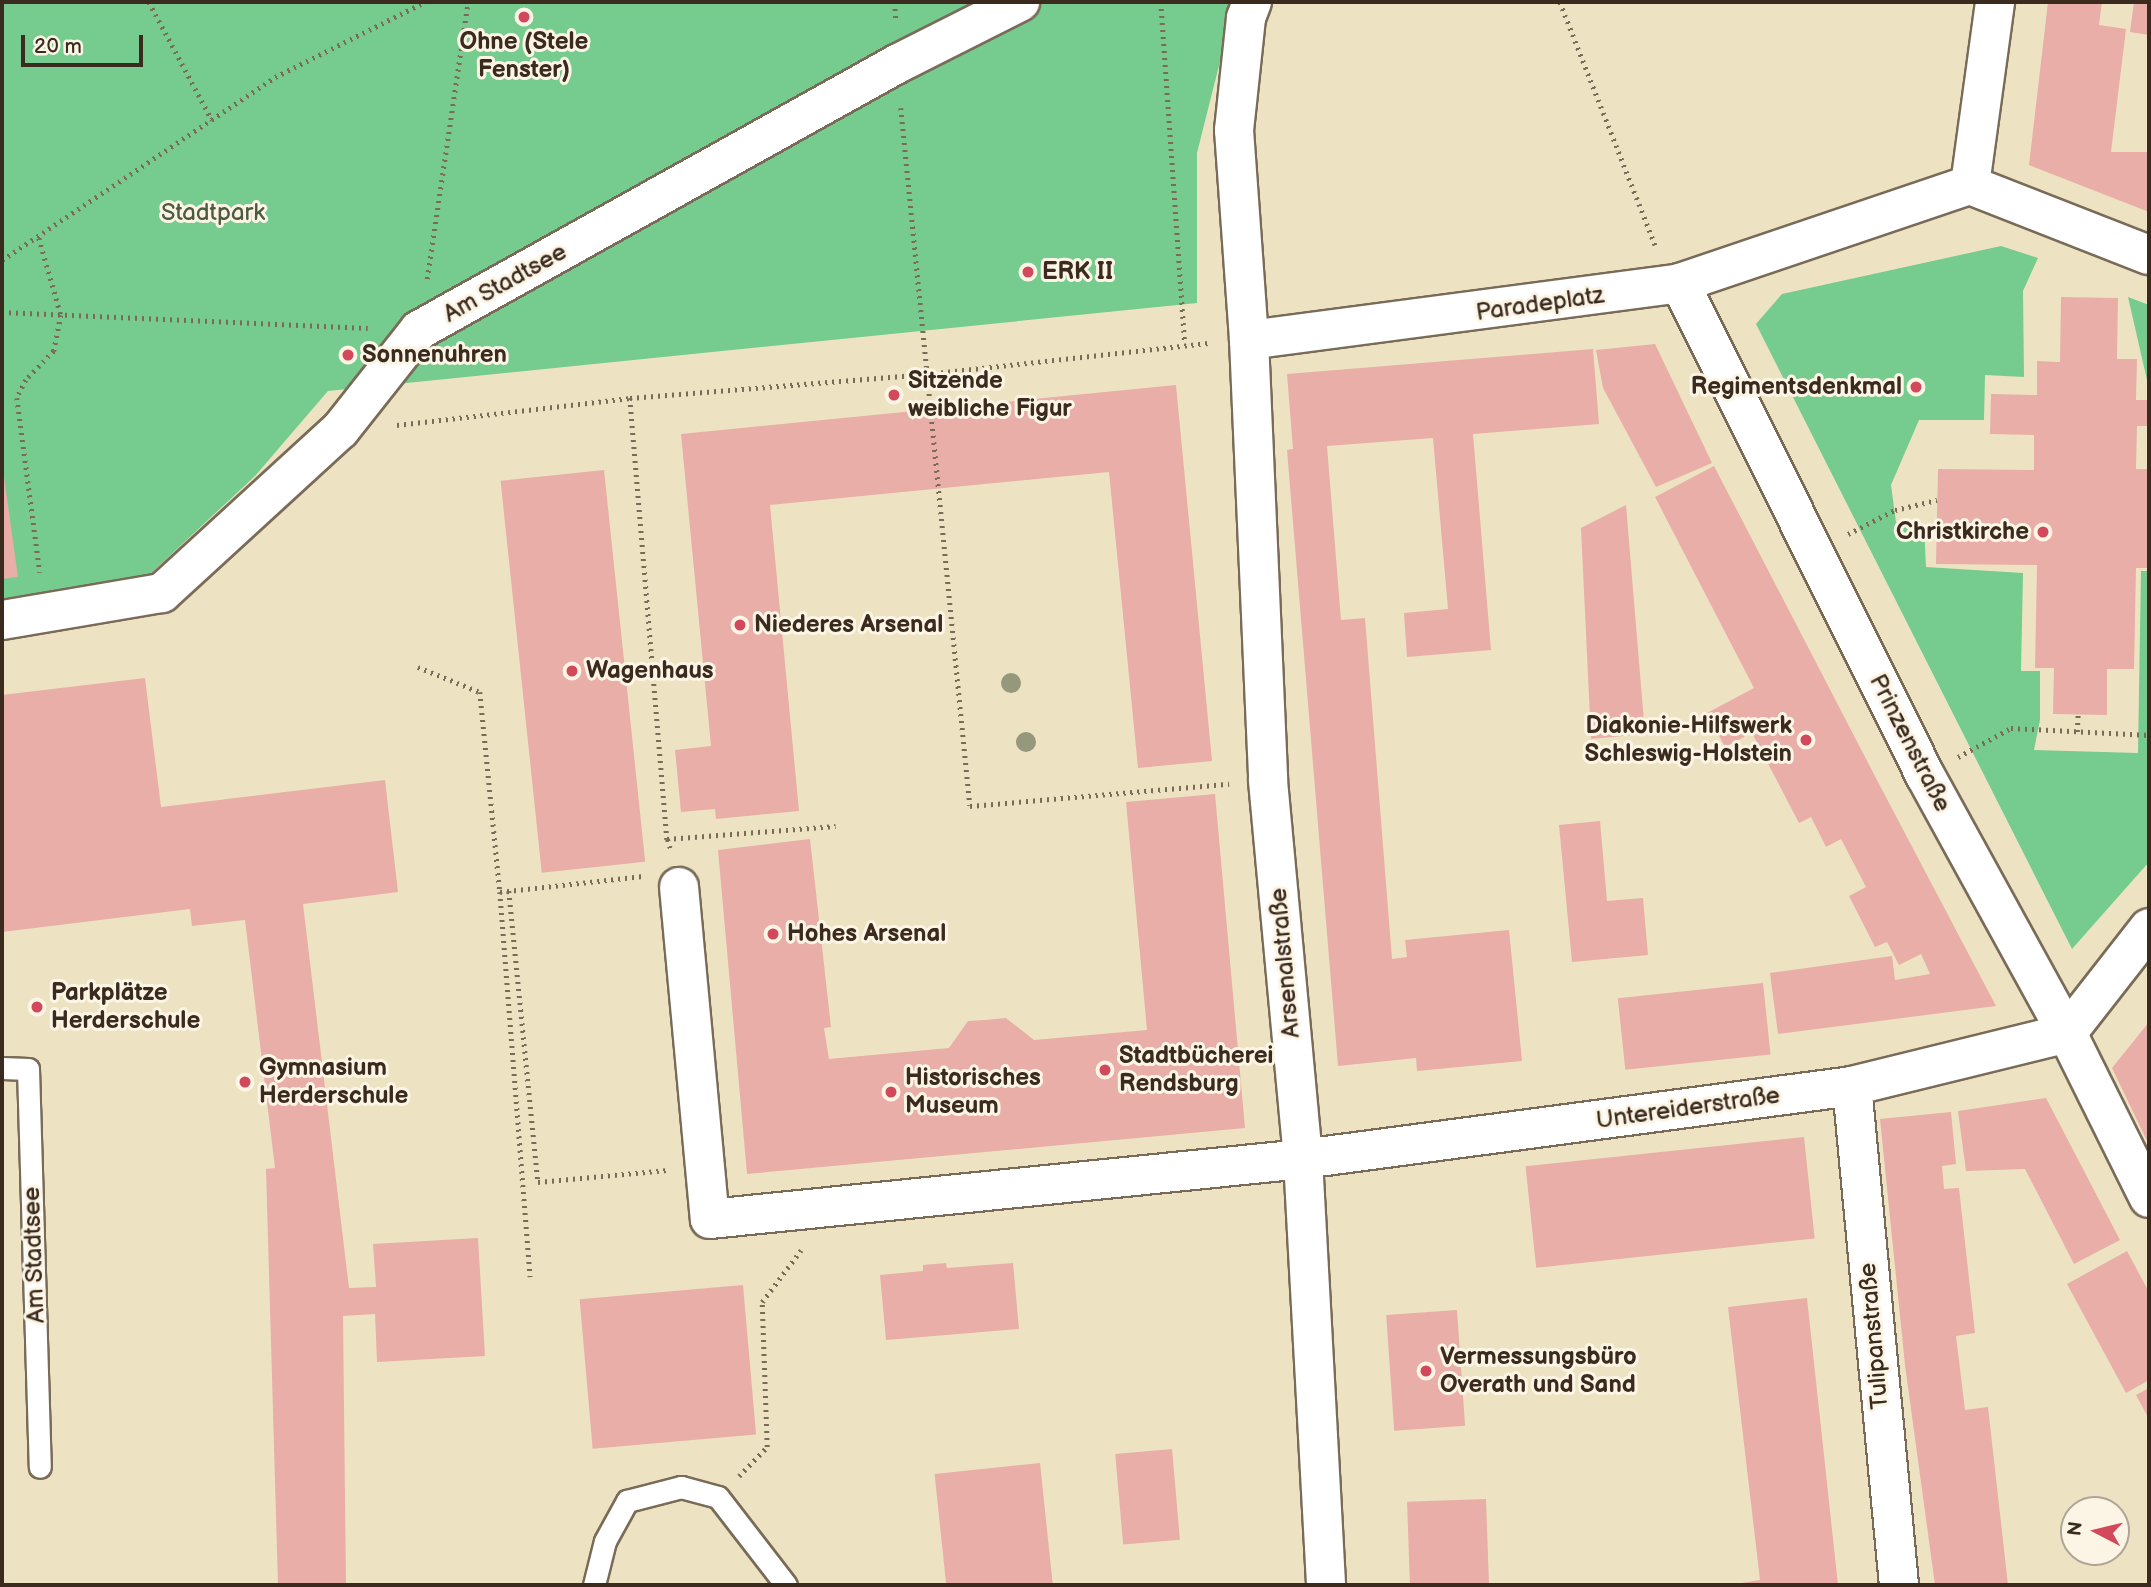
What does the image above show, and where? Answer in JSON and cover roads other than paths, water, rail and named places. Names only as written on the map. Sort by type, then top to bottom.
[{"type":"street","name":"Am Stadtsee","points":[[2,620],[162,593],[340,430],[419,330],[897,64],[1020,2]]},
{"type":"street","points":[[1249,340],[1234,130],[1246,18],[1252,2]]},
{"type":"street","points":[[1995,2],[1970,185],[2149,255]]},
{"type":"street","name":"Paradeplatz","points":[[1249,340],[1680,284],[1970,185]]},
{"type":"street","name":"Prinzenstraße","points":[[1680,284],[1925,775],[2067,1033],[2149,1198]]},
{"type":"street","name":"Arsenalstraße","points":[[1249,340],[1268,781],[1303,1159],[1326,1585]]},
{"type":"street","name":"Untereiderstraße","points":[[679,880],[710,1219],[831,1210],[1303,1159],[1852,1086],[2067,1033]]},
{"type":"street","points":[[2067,1033],[2149,928]]},
{"type":"street","name":"Tulipanstraße","points":[[1852,1086],[1899,1585]]},
{"type":"lane","name":"Am Stadtsee","points":[[2,1068],[28,1069],[40,1467]]},
{"type":"lane","points":[[594,1585],[605,1541],[627,1501],[681,1487],[718,1497],[786,1585]]},
{"type":"place","name":"Ohne (Stele Fenster)","points":[[524,17]]},
{"type":"place","name":"ERK II","points":[[1028,272]]},
{"type":"place","name":"Sonnenuhren","points":[[348,355]]},
{"type":"place","name":"Regimentsdenkmal","points":[[1916,387]]},
{"type":"place","name":"Sitzende weibliche Figur","points":[[894,395]]},
{"type":"place","name":"Christkirche","points":[[2043,532]]},
{"type":"place","name":"Niederes Arsenal","points":[[740,625]]},
{"type":"place","name":"Wagenhaus","points":[[572,671]]},
{"type":"place","name":"Diakonie-Hilfswerk Schleswig-Holstein","points":[[1806,740]]},
{"type":"place","name":"Hohes Arsenal","points":[[773,934]]},
{"type":"place","name":"Parkplätze Herderschule","points":[[37,1007]]},
{"type":"place","name":"Stadtbücherei Rendsburg","points":[[1105,1070]]},
{"type":"place","name":"Gymnasium Herderschule","points":[[245,1082]]},
{"type":"place","name":"Historisches Museum","points":[[891,1092]]},
{"type":"place","name":"Vermessungsbüro Overath und Sand","points":[[1426,1371]]},
{"type":"park label","name":"Stadtpark","points":[[213,213]]}]
